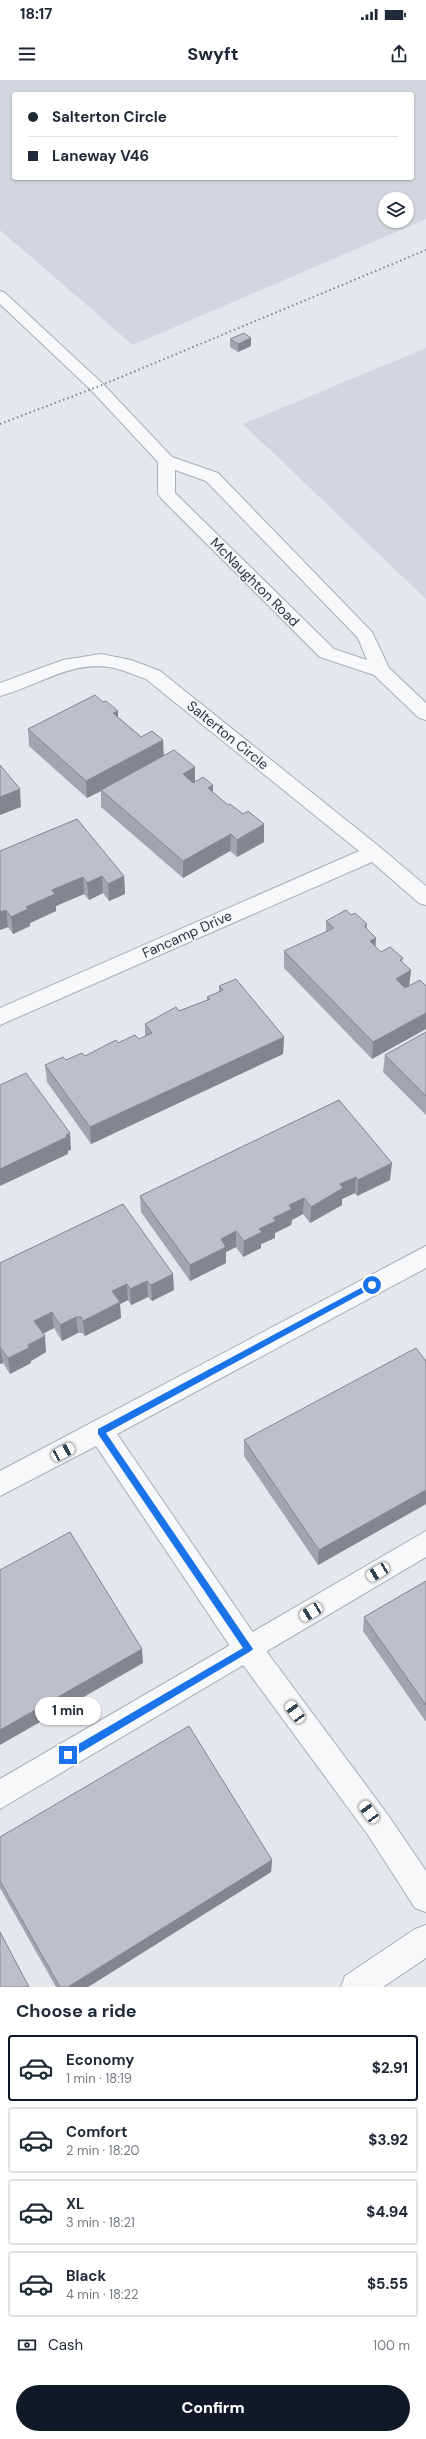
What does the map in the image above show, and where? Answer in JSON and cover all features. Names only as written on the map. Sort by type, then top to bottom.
[{"type":"street","name":"McNaughton Road","points":[[0,296],[96,387],[166,460],[212,477],[366,636],[381,671],[426,714]]},
{"type":"street","name":"McNaughton Road","points":[[166,460],[167,494],[327,653],[381,671]]},
{"type":"street","name":"Salterton Circle","points":[[0,690],[64,666],[95,660],[127,665],[153,675],[374,853],[426,898]]},
{"type":"street","name":"Fancamp Drive","points":[[0,1017],[374,853]]},
{"type":"street","points":[[0,1484],[101,1432],[426,1256]]},
{"type":"street","points":[[101,1432],[248,1649],[378,1825],[426,1897]]},
{"type":"street","points":[[0,1794],[426,1543]]},
{"type":"street","points":[[356,1987],[426,1940]]},
{"type":"shaded area","points":[[0,80],[426,80],[426,219],[414,224],[414,192],[378,192],[378,228],[405,228],[133,345],[0,230]]},
{"type":"shaded area","points":[[426,348],[426,599],[243,424]]},
{"type":"building","points":[[244,333],[251,338],[238,344],[230,339]]},
{"type":"building","points":[[95,695],[103,702],[106,701],[118,711],[113,713],[141,737],[152,731],[163,740],[86,781],[28,729]]},
{"type":"building","points":[[174,750],[195,767],[183,774],[193,783],[203,777],[213,785],[208,788],[228,805],[230,804],[243,814],[248,811],[264,824],[237,840],[231,834],[183,861],[101,790]]},
{"type":"building","points":[[0,765],[20,789],[0,797]]},
{"type":"building","points":[[77,819],[124,876],[108,884],[102,876],[87,883],[83,877],[52,890],[55,894],[26,907],[28,909],[11,917],[6,910],[0,912],[0,851]]},
{"type":"building","points":[[346,910],[351,915],[355,913],[367,924],[364,926],[376,938],[370,941],[381,952],[390,947],[403,958],[400,960],[411,970],[396,979],[405,988],[420,980],[426,986],[426,1013],[373,1042],[284,951],[334,928],[326,921]]},
{"type":"building","points":[[236,979],[284,1037],[90,1127],[45,1065],[63,1057],[66,1060],[82,1053],[85,1056],[116,1040],[118,1043],[135,1035],[139,1039],[152,1033],[145,1024],[176,1007],[179,1011],[210,999],[207,997],[223,990],[219,986]]},
{"type":"building","points":[[426,1032],[426,1096],[385,1055]]},
{"type":"building","points":[[26,1073],[70,1133],[66,1135],[67,1137],[0,1169],[0,1085]]},
{"type":"building","points":[[339,1100],[392,1163],[358,1180],[356,1177],[340,1184],[343,1188],[311,1207],[304,1198],[289,1205],[292,1209],[273,1218],[276,1221],[259,1229],[262,1232],[244,1241],[236,1231],[221,1239],[226,1247],[190,1265],[140,1196]]},
{"type":"building","points":[[123,1204],[173,1274],[151,1285],[147,1281],[130,1289],[127,1284],[112,1291],[120,1302],[83,1321],[81,1317],[76,1317],[60,1325],[52,1312],[34,1321],[45,1336],[28,1345],[29,1348],[8,1358],[0,1347],[0,1263]]},
{"type":"building","points":[[416,1348],[426,1361],[426,1490],[319,1550],[244,1440]]},
{"type":"building","points":[[70,1532],[142,1649],[0,1730],[0,1570]]},
{"type":"building","points":[[426,1581],[426,1705],[364,1617]]},
{"type":"building","points":[[189,1726],[272,1860],[68,1987],[60,1987],[0,1881],[0,1837]]},
{"type":"building","points":[[0,1932],[29,1987],[0,1987]]},
{"type":"railway","points":[[0,424],[97,387],[426,250]]},
{"type":"route","points":[[68,1755],[248,1649],[101,1432],[372,1285]]}]
